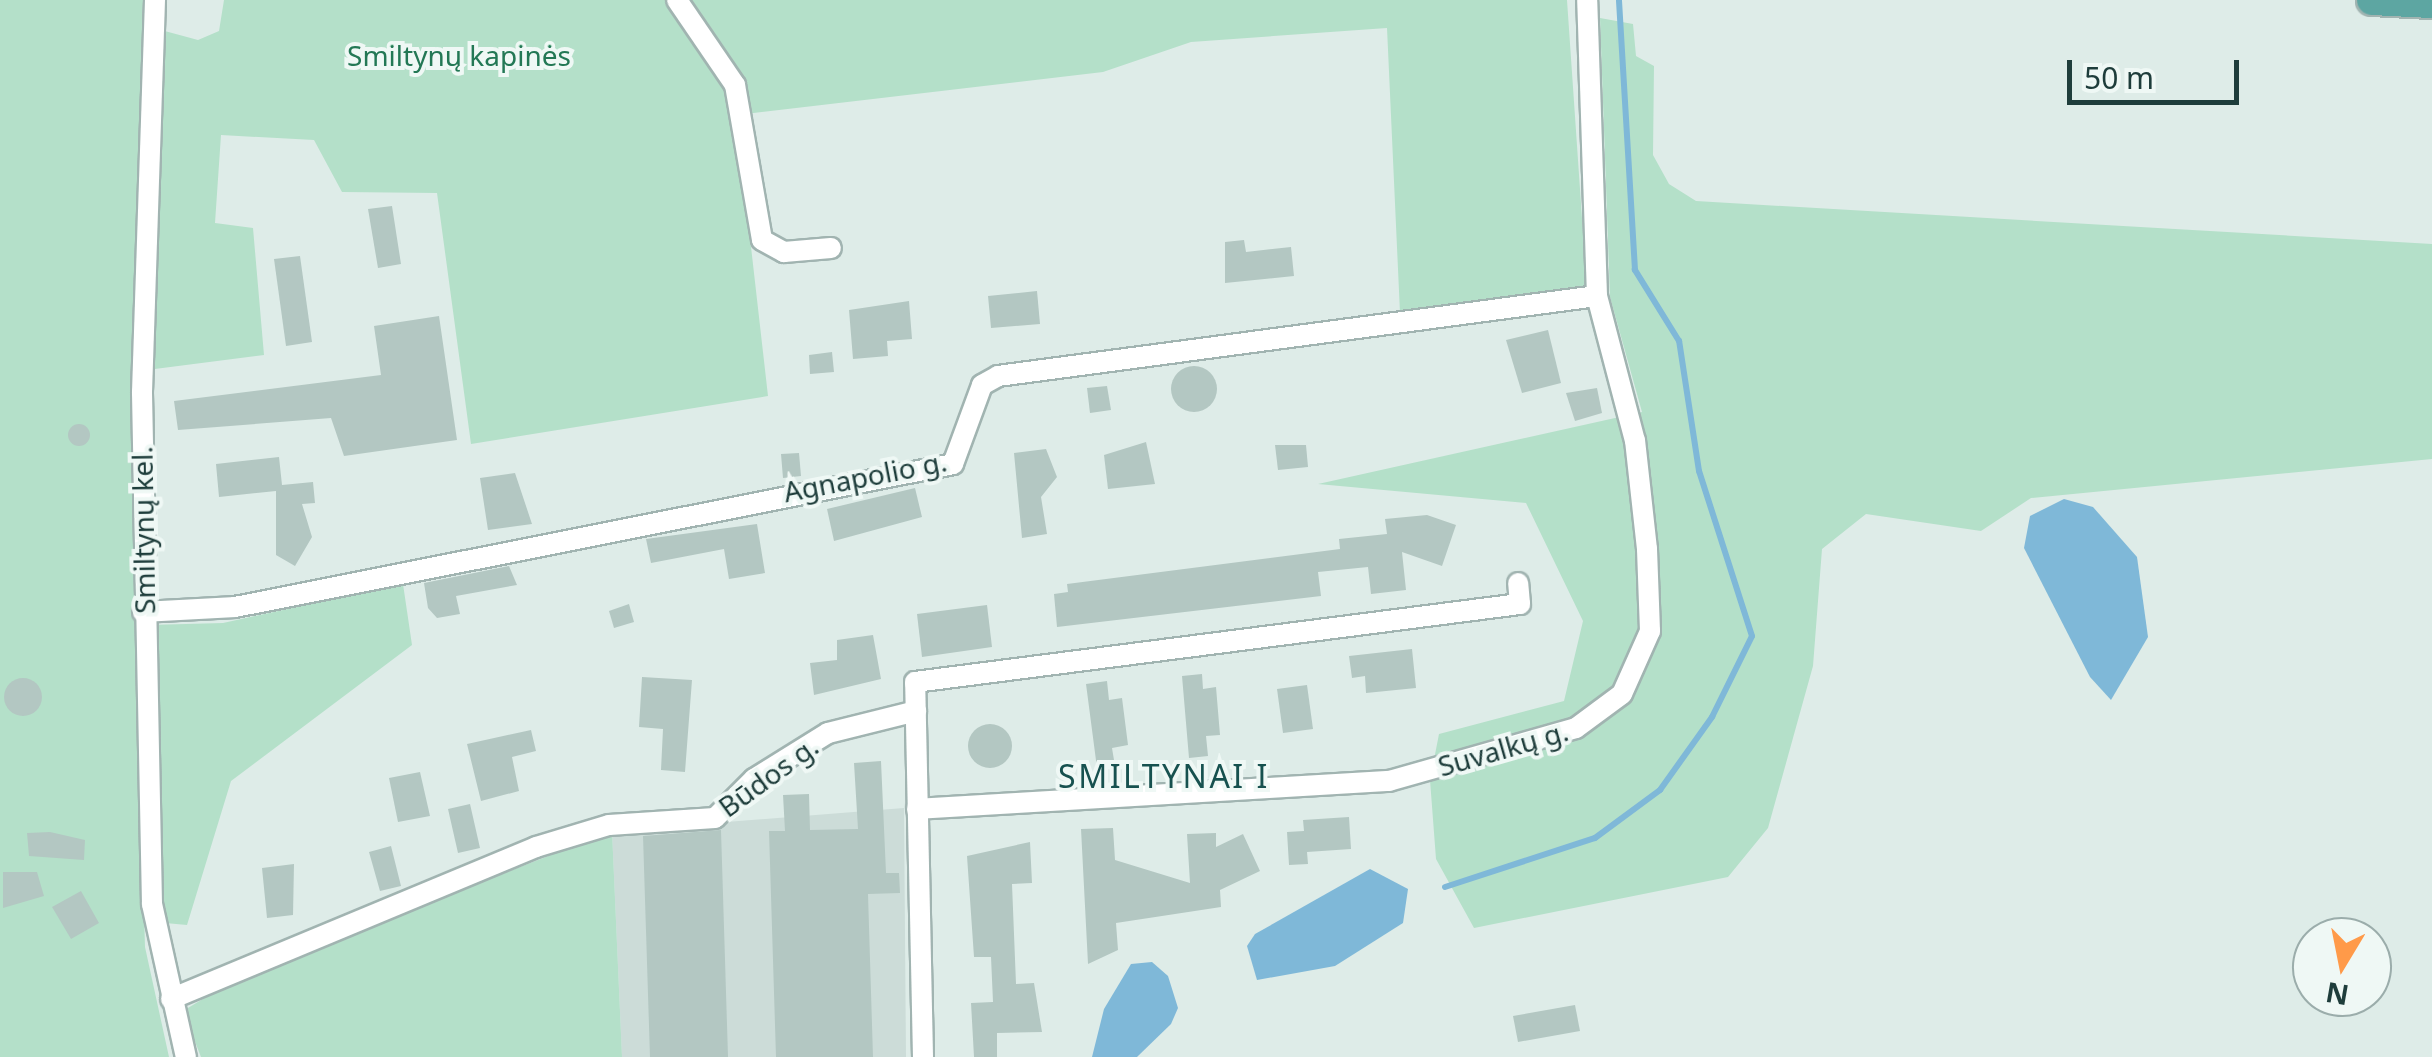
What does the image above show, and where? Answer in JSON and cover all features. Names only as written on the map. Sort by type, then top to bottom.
[{"type":"main road","points":[[2372,0],[2432,4]]},
{"type":"street","name":"Smiltynų kel.","points":[[155,0],[144,612],[152,904],[186,1057]]},
{"type":"street","points":[[677,0],[735,85],[762,240],[784,252],[831,248]]},
{"type":"street","name":"Suvalkų g.","points":[[917,810],[1388,781],[1576,728],[1622,694],[1650,631],[1647,549],[1636,441],[1598,296],[1587,0]]},
{"type":"street","name":"Agnapolio g.","points":[[144,612],[235,607],[952,464],[982,385],[998,376],[1598,296]]},
{"type":"street","points":[[923,1057],[915,682],[1520,604],[1518,584]]},
{"type":"street","name":"Būdos g.","points":[[172,999],[536,847],[610,825],[715,818],[754,779],[828,733],[916,711]]},
{"type":"shaded area","points":[[904,808],[906,1057],[622,1057],[612,831]]},
{"type":"green space","points":[[0,0],[143,0],[132,480],[145,947],[169,1057],[0,1057]]},
{"type":"green space","name":"Smiltynų kapinės","points":[[224,0],[1567,0],[1587,291],[1400,313],[1387,28],[1191,42],[1103,72],[736,115],[768,396],[471,444],[437,193],[342,192],[314,140],[221,135],[215,223],[253,228],[264,355],[147,370],[161,30],[198,40],[219,31]]},
{"type":"green space","points":[[1600,18],[1633,24],[1636,56],[1654,66],[1653,155],[1669,184],[1696,201],[2432,244],[2432,459],[2031,498],[1981,531],[1866,514],[1822,549],[1813,666],[1768,828],[1728,877],[1474,928],[1436,859],[1430,780],[1439,734],[1564,701],[1583,621],[1526,503],[1318,484],[1642,412],[1610,297]]},
{"type":"green space","points":[[403,584],[412,645],[231,781],[187,925],[165,923],[149,625],[223,623]]},
{"type":"green space","points":[[612,831],[622,1057],[201,1057],[183,1011],[239,977]]},
{"type":"water","points":[[2064,499],[2093,507],[2137,557],[2148,637],[2111,700],[2090,677],[2024,548],[2030,516]]},
{"type":"water","points":[[1370,869],[1408,889],[1403,923],[1335,966],[1257,980],[1247,946],[1255,934]]},
{"type":"water","points":[[1152,962],[1168,976],[1178,1008],[1171,1024],[1137,1057],[1092,1057],[1104,1009],[1131,964]]},
{"type":"building","points":[[392,206],[401,264],[378,268],[368,209]]},
{"type":"building","points":[[1244,240],[1246,252],[1291,247],[1294,276],[1225,283],[1225,242]]},
{"type":"building","points":[[300,256],[312,342],[286,346],[274,259]]},
{"type":"building","points":[[1037,291],[1040,324],[991,328],[988,296]]},
{"type":"building","points":[[909,301],[912,339],[887,341],[888,356],[853,359],[849,310]]},
{"type":"building","points":[[439,316],[457,440],[344,456],[331,418],[178,430],[174,401],[381,375],[374,326]]},
{"type":"building","points":[[1548,330],[1561,383],[1522,393],[1506,340]]},
{"type":"building","points":[[832,352],[834,372],[810,374],[809,355]]},
{"type":"building","points":[[1194,366],[1210,373],[1217,389],[1210,405],[1194,412],[1178,405],[1171,389],[1178,373]]},
{"type":"building","points":[[1107,386],[1111,410],[1090,413],[1087,388]]},
{"type":"building","points":[[1597,388],[1602,413],[1575,421],[1566,393]]},
{"type":"building","points":[[79,424],[87,427],[87,443],[79,446],[71,443],[68,435],[71,427]]},
{"type":"building","points":[[1146,442],[1155,484],[1108,489],[1104,455]]},
{"type":"building","points":[[1275,445],[1306,445],[1308,467],[1278,470]]},
{"type":"building","points":[[1046,449],[1057,477],[1041,497],[1047,534],[1022,538],[1014,453]]},
{"type":"building","points":[[799,453],[801,476],[783,478],[781,454]]},
{"type":"building","points":[[279,457],[282,485],[313,482],[315,503],[302,504],[312,537],[295,566],[276,555],[276,491],[219,497],[216,464]]},
{"type":"building","points":[[515,473],[532,524],[488,530],[480,478]]},
{"type":"building","points":[[915,488],[922,517],[834,541],[827,509]]},
{"type":"building","points":[[1427,515],[1456,525],[1442,566],[1402,552],[1406,590],[1371,594],[1368,567],[1318,572],[1321,596],[1057,627],[1054,594],[1068,592],[1067,584],[1340,549],[1339,539],[1387,534],[1385,519]]},
{"type":"building","points":[[757,524],[765,573],[729,579],[724,549],[651,563],[646,539]]},
{"type":"building","points":[[509,566],[517,585],[456,596],[460,614],[437,618],[428,608],[424,583]]},
{"type":"building","points":[[629,604],[634,622],[614,628],[609,611]]},
{"type":"building","points":[[987,605],[992,647],[922,657],[917,614]]},
{"type":"building","points":[[873,635],[881,679],[814,695],[810,663],[837,660],[837,640]]},
{"type":"building","points":[[1412,649],[1416,688],[1366,693],[1365,676],[1352,678],[1349,656]]},
{"type":"building","points":[[1202,674],[1203,689],[1216,687],[1220,735],[1206,736],[1208,756],[1189,758],[1182,676]]},
{"type":"building","points":[[642,677],[692,680],[685,772],[661,770],[663,729],[639,727]]},
{"type":"building","points":[[23,678],[36,684],[42,697],[36,710],[23,716],[10,710],[4,697],[10,684]]},
{"type":"building","points":[[1107,681],[1109,700],[1122,698],[1128,745],[1112,748],[1115,766],[1097,768],[1086,684]]},
{"type":"building","points":[[1307,685],[1313,729],[1283,733],[1277,689]]},
{"type":"building","points":[[990,724],[1005,731],[1012,746],[1005,761],[990,768],[975,761],[968,746],[975,731]]},
{"type":"building","points":[[531,730],[536,751],[512,757],[519,791],[481,801],[467,744]]},
{"type":"building","points":[[881,761],[886,873],[899,873],[900,893],[868,894],[873,1057],[776,1057],[769,831],[785,831],[783,795],[809,794],[810,830],[858,829],[854,763]]},
{"type":"building","points":[[420,772],[430,816],[398,822],[389,778]]},
{"type":"building","points":[[470,804],[480,848],[458,853],[448,809]]},
{"type":"building","points":[[1349,817],[1351,849],[1307,852],[1308,864],[1289,865],[1287,832],[1304,831],[1303,820]]},
{"type":"building","points":[[1113,828],[1115,860],[1190,883],[1187,834],[1216,833],[1216,847],[1243,834],[1260,871],[1220,890],[1221,907],[1116,923],[1118,950],[1088,964],[1081,829]]},
{"type":"building","points":[[721,830],[728,1057],[650,1057],[643,836]]},
{"type":"building","points":[[50,832],[85,840],[84,860],[29,856],[27,833]]},
{"type":"building","points":[[1030,842],[1032,883],[1012,884],[1016,984],[1034,983],[1042,1032],[997,1033],[997,1057],[974,1057],[971,1003],[993,1002],[991,957],[974,957],[967,856]]},
{"type":"building","points":[[391,846],[401,886],[380,891],[369,852]]},
{"type":"building","points":[[294,864],[293,915],[267,918],[262,868]]},
{"type":"building","points":[[3,872],[37,872],[44,896],[3,908]]},
{"type":"building","points":[[81,891],[99,923],[71,939],[52,907]]},
{"type":"building","points":[[1575,1005],[1580,1031],[1518,1042],[1513,1016]]},
{"type":"waterway","points":[[1445,887],[1595,838],[1660,790],[1712,717],[1752,636],[1699,471],[1679,341],[1635,270],[1619,0]]},
{"type":"district","name":"SMILTYNAI I","points":[[1164,776]]}]
